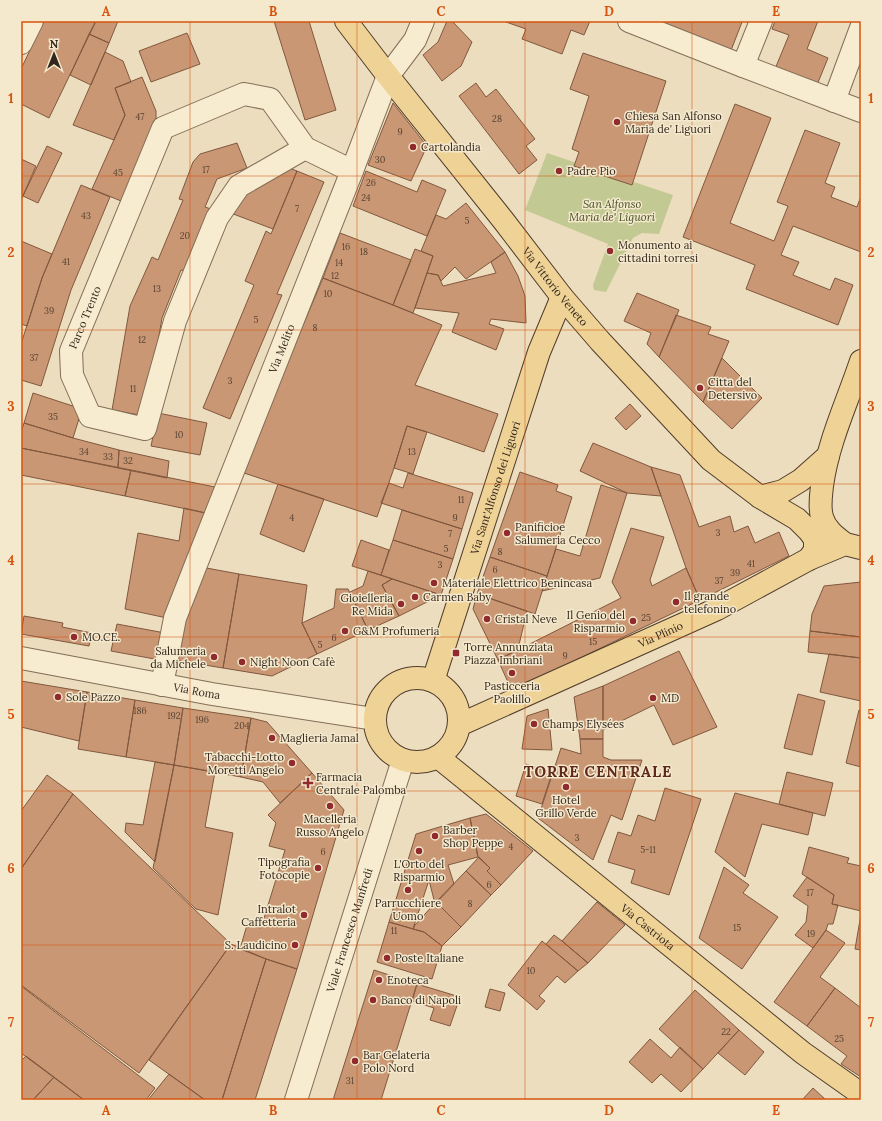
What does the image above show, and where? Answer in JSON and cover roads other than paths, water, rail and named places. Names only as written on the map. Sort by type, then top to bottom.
[{"type":"main road","name":"Via Vittorio Veneto","points":[[346,21],[562,297],[600,341],[711,460],[760,497],[797,519],[809,531],[815,539],[815,550],[809,559]]},
{"type":"main road","name":"Via Sant'Alfonso dei Liguori","points":[[433,681],[539,352],[562,297]]},
{"type":"main road","points":[[853,546],[830,531],[822,517],[821,499],[828,456],[836,428],[861,361]]},
{"type":"main road","points":[[760,497],[783,492],[801,480],[828,456]]},
{"type":"main road","name":"Via Plinio","points":[[459,725],[717,609],[809,559],[853,546]]},
{"type":"main road","points":[[419,678],[433,681],[451,696],[456,704],[459,725],[455,738],[449,747],[438,757],[424,762],[403,760],[387,751],[377,736],[374,720],[378,704],[385,692],[399,682],[419,678]]},
{"type":"main road","name":"Via Castriota","points":[[438,757],[804,1053],[861,1094]]},
{"type":"street","points":[[21,43],[32,21]]},
{"type":"street","name":"Via Melito","points":[[162,685],[176,618],[200,552],[352,171],[388,76],[415,40],[423,21]]},
{"type":"street","points":[[629,21],[861,111]]},
{"type":"street","points":[[744,66],[761,21]]},
{"type":"street","points":[[834,101],[861,28]]},
{"type":"street","name":"Parco Trento","points":[[305,148],[239,186],[217,218],[175,321],[145,429],[90,416],[72,375],[71,351],[163,128],[244,94],[270,99],[305,148],[352,171]]},
{"type":"street","name":"Via Roma","points":[[21,658],[212,694],[374,720]]},
{"type":"street","name":"Viale Francesco Manfredi","points":[[296,1100],[403,760]]},
{"type":"place","name":"Chiesa San Alfonso Maria de' Liguori","points":[[617,122]]},
{"type":"place","name":"Cartolandia","points":[[413,147]]},
{"type":"place","name":"Padre Pio","points":[[559,171]]},
{"type":"place","name":"Monumento ai cittadini torresi","points":[[610,251]]},
{"type":"place","name":"Citta del Detersivo","points":[[700,388]]},
{"type":"place","name":"Panificioe Salumeria Cecco","points":[[507,533]]},
{"type":"place","name":"Materiale Elettrico Benincasa","points":[[434,583]]},
{"type":"place","name":"Carmen Baby","points":[[415,597]]},
{"type":"place","name":"Il grande telefonino","points":[[676,602]]},
{"type":"place","name":"Gioielleria Re Mida","points":[[401,604]]},
{"type":"place","name":"Cristal Neve","points":[[487,619]]},
{"type":"place","name":"Il Genio del Risparmio","points":[[633,621]]},
{"type":"place","name":"G&M Profumeria","points":[[345,631]]},
{"type":"place","name":"MO.CE.","points":[[74,637]]},
{"type":"place","name":"Torre Annunziata Piazza Imbriani","points":[[456,653]]},
{"type":"place","name":"Salumeria da Michele","points":[[214,657]]},
{"type":"place","name":"Night Noon Cafè","points":[[242,662]]},
{"type":"place","name":"Pasticceria Paolillo","points":[[512,673]]},
{"type":"place","name":"Sole Pazzo","points":[[58,697]]},
{"type":"place","name":"MD","points":[[653,698]]},
{"type":"place","name":"Champs Elysées","points":[[534,724]]},
{"type":"place","name":"Maglieria Jamal","points":[[272,738]]},
{"type":"place","name":"Tabacchi-Lotto Moretti Angelo","points":[[292,763]]},
{"type":"place","name":"Farmacia Centrale Palomba","points":[[308,783]]},
{"type":"place","name":"Hotel Grillo Verde","points":[[566,787]]},
{"type":"place","name":"Macelleria Russo Angelo","points":[[330,806]]},
{"type":"place","name":"Barber Shop Peppe","points":[[435,836]]},
{"type":"place","name":"L'Orto del Risparmio","points":[[419,851]]},
{"type":"place","name":"Tipografia Fotocopie","points":[[318,868]]},
{"type":"place","name":"Parrucchiere Uomo","points":[[408,890]]},
{"type":"place","name":"Intralot Caffetteria","points":[[304,915]]},
{"type":"place","name":"S. Laudicino","points":[[295,945]]},
{"type":"place","name":"Poste Italiane","points":[[387,958]]},
{"type":"place","name":"Enoteca","points":[[379,980]]},
{"type":"place","name":"Banco di Napoli","points":[[373,1000]]},
{"type":"place","name":"Bar Gelateria Polo Nord","points":[[355,1061]]},
{"type":"district","name":"TORRE CENTRALE","points":[[598,771]]},
{"type":"park label","name":"San Alfonso Maria de' Liguori","points":[[612,210]]}]
